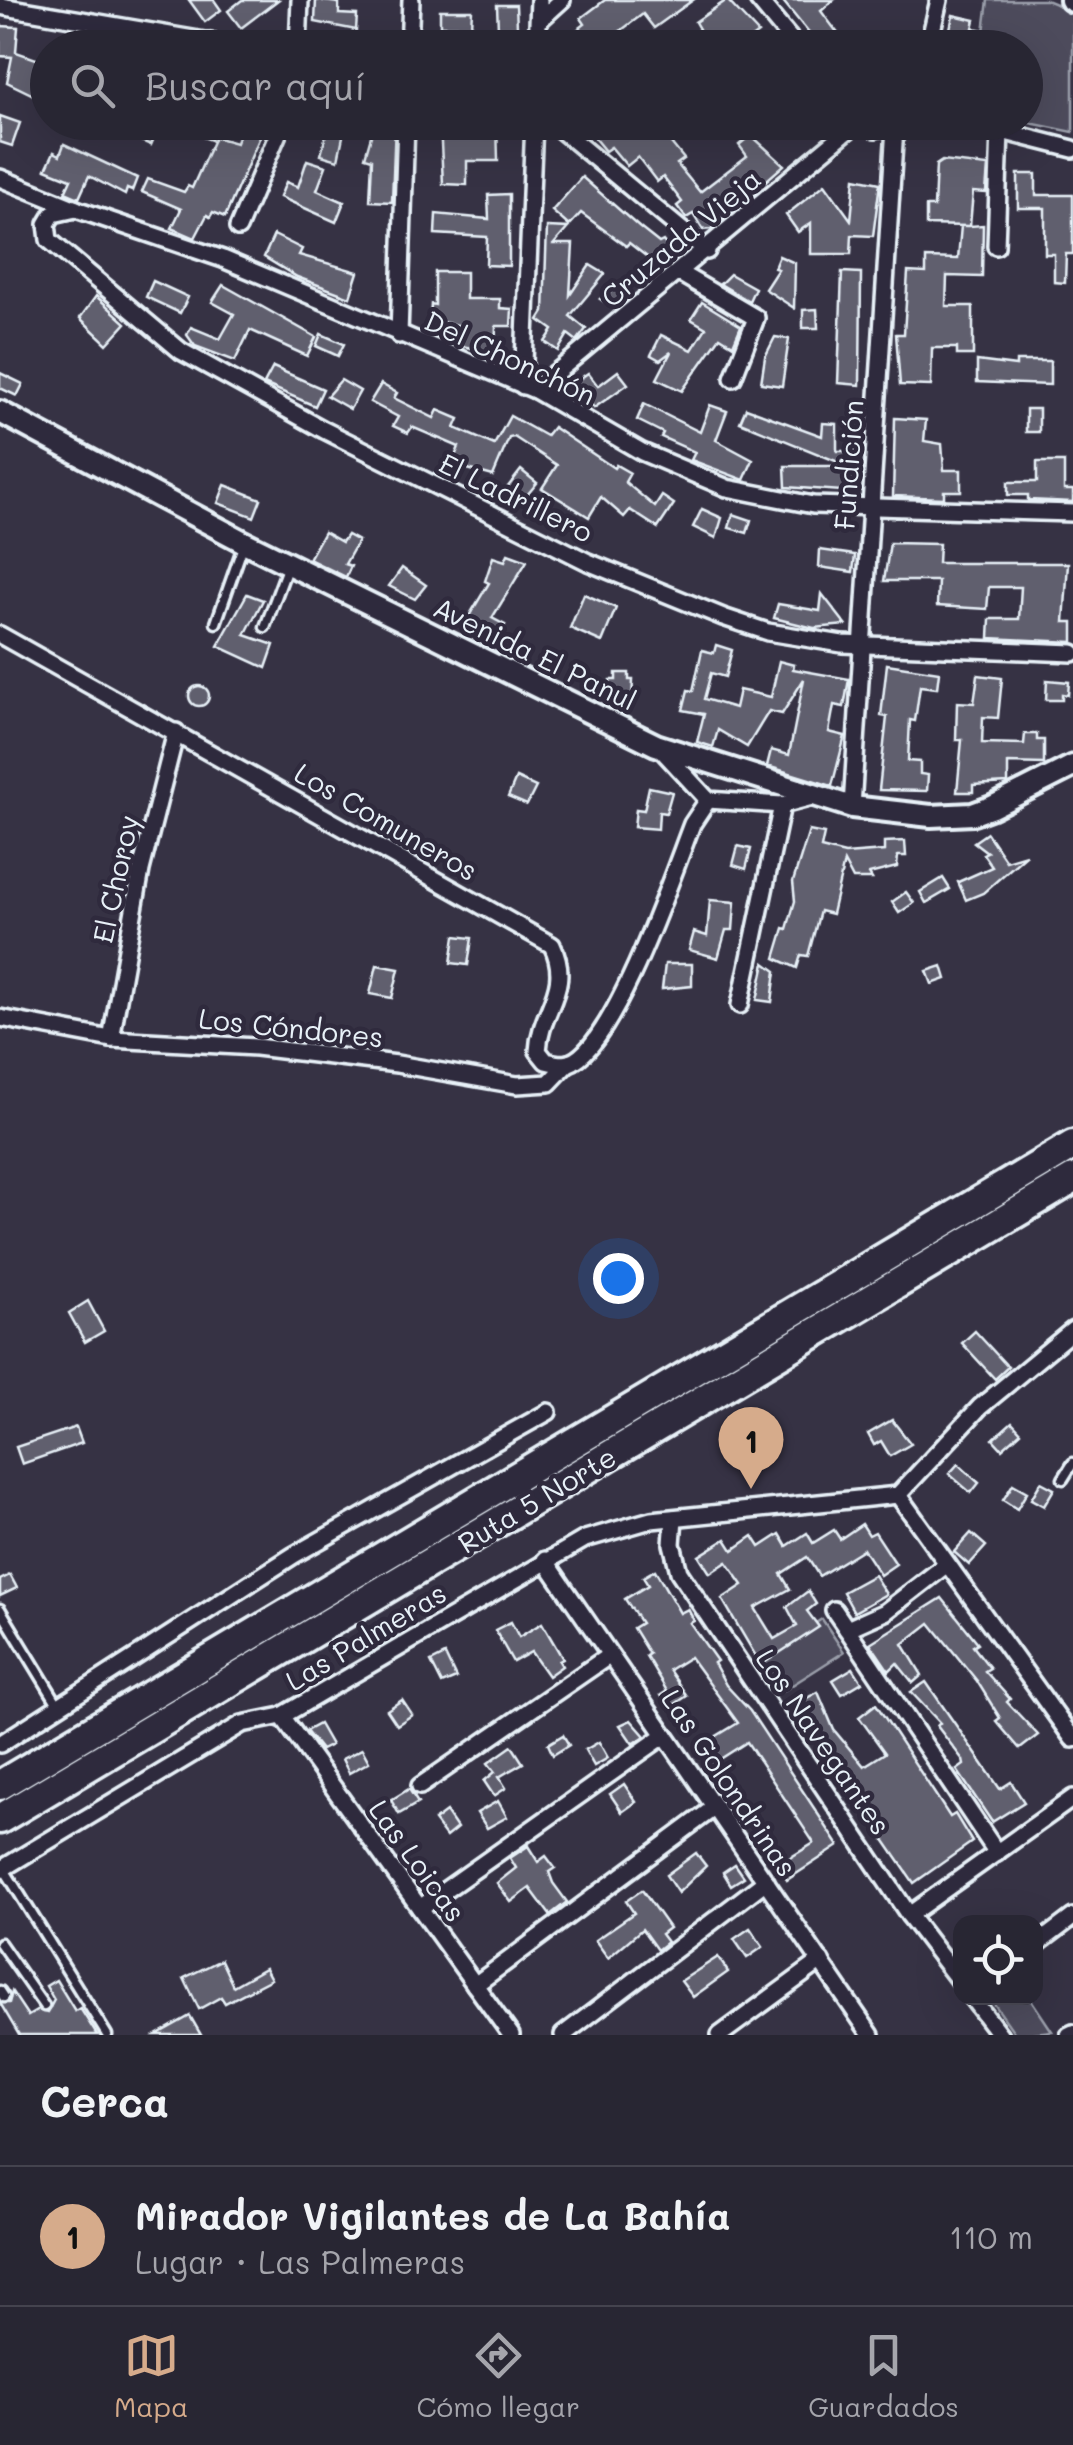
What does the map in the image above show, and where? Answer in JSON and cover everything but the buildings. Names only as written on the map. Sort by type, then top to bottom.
[{"type":"highway","name":"Ruta 5 Norte","points":[[0,1785],[1073,1145]]},
{"type":"highway","name":"Ruta 5 Norte","points":[[0,1820],[1073,1179]]},
{"type":"street","points":[[299,30],[300,0]]},
{"type":"street","points":[[410,30],[411,0]]},
{"type":"street","points":[[539,30],[540,0]]},
{"type":"street","points":[[539,21],[562,0]]},
{"type":"street","points":[[758,0],[783,30]]},
{"type":"street","points":[[932,30],[938,0]]},
{"type":"street","points":[[0,6],[141,30]]},
{"type":"street","points":[[238,228],[275,140]]},
{"type":"street","points":[[400,334],[405,140]]},
{"type":"street","points":[[529,388],[534,140]]},
{"type":"street","points":[[572,140],[707,251]]},
{"type":"street","name":"Cruzada Vieja","points":[[529,388],[681,274],[839,140]]},
{"type":"street","name":"Fundición","points":[[852,807],[897,140]]},
{"type":"street","points":[[996,246],[1000,140]]},
{"type":"street","points":[[1038,140],[1073,149]]},
{"type":"street","name":"Del Chonchón","points":[[0,178],[76,209],[223,258],[529,388],[698,478],[784,501],[1073,513]]},
{"type":"street","name":"El Ladrillero","points":[[76,209],[53,214],[47,224],[49,240],[181,351],[324,430],[588,562],[745,625],[804,640],[1073,653]]},
{"type":"street","points":[[681,274],[756,318],[733,378]]},
{"type":"street","name":"Avenida El Panul","points":[[0,412],[244,542],[656,744],[852,807],[930,816],[973,814],[1072,764]]},
{"type":"street","name":"Los Comuneros","points":[[0,635],[552,945],[562,966],[558,990],[538,1034],[538,1052],[546,1062],[568,1063]]},
{"type":"street","name":"El Choroy","points":[[111,1039],[141,870],[176,732]]},
{"type":"street","points":[[656,744],[708,800],[782,805],[816,796]]},
{"type":"street","points":[[568,1063],[579,1057],[618,1008],[692,824],[708,800]]},
{"type":"street","points":[[740,1005],[782,805]]},
{"type":"street","name":"Los Cóndores","points":[[0,1018],[111,1039],[256,1047],[528,1085],[549,1083],[568,1063]]},
{"type":"street","points":[[1071,1334],[980,1407],[898,1495],[1073,1739]]},
{"type":"street","points":[[0,1744],[294,1555],[548,1412]]},
{"type":"street","name":"Las Palmeras","points":[[1,1869],[242,1724],[282,1716],[545,1560],[606,1531],[674,1518],[898,1495]]},
{"type":"street","name":"Los Navegantes","points":[[674,1518],[672,1544],[679,1572],[909,1915],[953,1973]]},
{"type":"street","name":"Las Golondrinas","points":[[545,1560],[872,2035]]},
{"type":"street","points":[[846,1629],[885,1612],[947,1564]]},
{"type":"street","points":[[834,1610],[997,1852]]},
{"type":"street","points":[[420,1786],[610,1654]]},
{"type":"street","name":"Las Loicas","points":[[282,1716],[512,2035]]},
{"type":"street","points":[[420,1908],[665,1735]]},
{"type":"street","points":[[909,1915],[1073,1798]]},
{"type":"street","points":[[475,1984],[715,1807]]},
{"type":"street","points":[[562,2035],[766,1882]]},
{"type":"street","points":[[1043,1940],[1073,1918]]},
{"type":"street","points":[[720,2035],[821,1962]]},
{"type":"street","points":[[977,2005],[1000,2035]]},
{"type":"lane","points":[[216,622],[244,542]]},
{"type":"lane","points":[[264,626],[288,564]]},
{"type":"lane","points":[[1063,1479],[1073,1463]]},
{"type":"lane","points":[[0,1609],[58,1706]]},
{"type":"lane","points":[[1,1869],[107,2035]]},
{"type":"lane","points":[[0,1943],[44,2006]]},
{"type":"shaded area","points":[[988,0],[1046,0],[1073,11],[1073,132],[1043,126],[1043,30],[984,30]]},
{"type":"shaded area","points":[[822,1619],[844,1652],[775,1696],[753,1663]]},
{"type":"shaded area","points":[[995,2005],[1035,2005],[1052,2031],[1016,2035]]},
{"type":"place","name":"Mirador Vigilantes de La Bahía","points":[[751,1489]]}]
